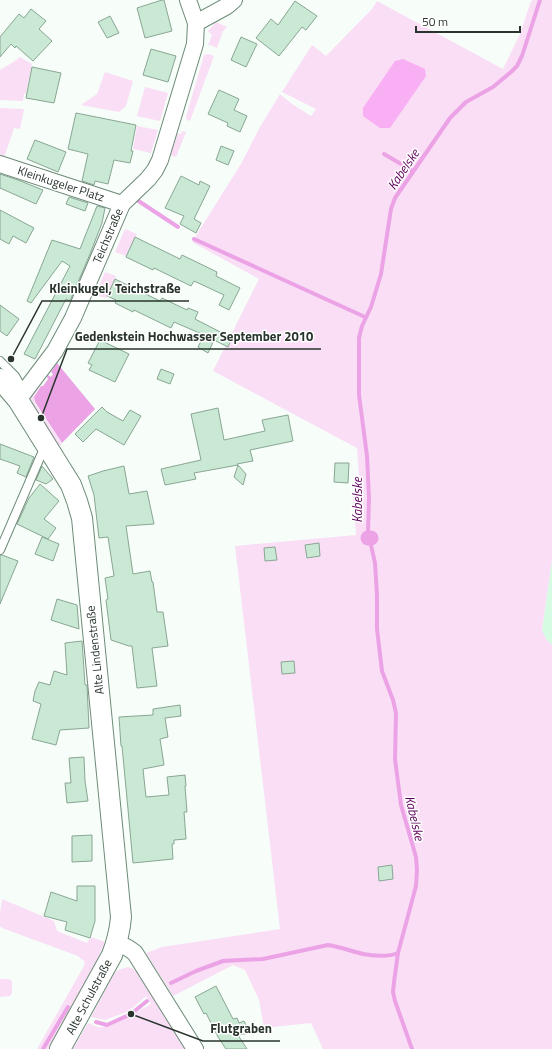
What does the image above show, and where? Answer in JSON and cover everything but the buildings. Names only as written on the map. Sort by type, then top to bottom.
[{"type":"street","name":"Teichstraße","points":[[18,400],[55,351],[66,332],[122,204],[155,170],[160,160],[195,44],[196,23],[188,0]]},
{"type":"street","points":[[196,23],[227,6],[234,0]]},
{"type":"street","name":"Kleinkugeler Platz","points":[[0,164],[122,204]]},
{"type":"street","name":"Alte Lindenstraße","points":[[0,379],[18,400],[71,485],[82,518],[121,917],[120,931],[116,943]]},
{"type":"street","points":[[116,943],[129,948],[135,953],[195,1049]]},
{"type":"street","name":"Alte Schulstraße","points":[[60,1049],[107,965],[116,943]]},
{"type":"lane","points":[[0,361],[15,376],[18,382],[18,400]]},
{"type":"lane","points":[[0,550],[46,445]]},
{"type":"shaded area","points":[[532,0],[552,0],[552,560],[542,630],[546,639],[552,645],[552,1049],[323,1049],[311,1023],[264,1028],[259,1000],[245,970],[233,965],[173,996],[146,953],[162,947],[280,929],[235,546],[356,535],[353,496],[360,490],[357,448],[213,371],[259,279],[192,242],[241,164],[260,127],[280,94],[292,104],[311,116],[316,109],[282,92],[312,45],[326,56],[372,9],[377,1],[503,69],[520,34]]},
{"type":"shaded area","points":[[216,22],[227,27],[223,31],[217,48],[211,45],[208,46],[212,35],[208,31]]},
{"type":"shaded area","points":[[209,54],[214,56],[190,121],[187,120],[186,117],[204,55]]},
{"type":"shaded area","points":[[20,57],[32,64],[26,94],[24,94],[23,101],[0,100],[0,70]]},
{"type":"shaded area","points":[[403,59],[425,69],[426,76],[390,128],[380,128],[363,116],[363,108],[395,61]]},
{"type":"shaded area","points":[[105,72],[133,81],[126,106],[119,112],[81,105],[97,94]]},
{"type":"shaded area","points":[[145,87],[168,93],[160,121],[137,116]]},
{"type":"shaded area","points":[[0,108],[24,109],[20,129],[14,128],[4,158],[0,158]]},
{"type":"shaded area","points":[[137,126],[158,130],[151,153],[133,149]]},
{"type":"shaded area","points":[[182,131],[186,132],[176,157],[169,155],[175,133],[181,134]]},
{"type":"shaded area","points":[[125,229],[137,234],[126,256],[115,252]]},
{"type":"shaded area","points":[[105,272],[116,276],[106,298],[95,295]]},
{"type":"shaded area","points":[[57,363],[95,409],[62,443],[35,402],[34,397],[41,386],[43,386],[48,379],[48,375],[51,377],[53,374],[51,372]]},
{"type":"shaded area","points":[[39,385],[40,386],[34,396],[34,402],[62,444],[58,447],[41,421],[44,419],[41,415],[39,417],[32,406],[32,401],[30,399]]},
{"type":"shaded area","points":[[552,560],[552,645],[546,639],[542,631]]},
{"type":"shaded area","points":[[2,899],[54,921],[57,931],[87,943],[91,937],[105,942],[99,956],[97,966],[50,1049],[37,1049],[85,962],[78,956],[2,928],[0,926],[0,913]]},
{"type":"shaded area","points":[[128,967],[137,971],[186,1049],[73,1049],[88,1023],[97,1027],[110,1025],[151,1004],[146,996],[129,1011],[105,1020],[91,1017],[114,974],[118,970]]},
{"type":"shaded area","points":[[0,979],[9,979],[12,981],[12,993],[10,996],[0,997]]},
{"type":"waterway","name":"Kabelske","points":[[412,1049],[393,992],[398,953],[416,886],[417,870],[416,857],[401,805],[395,759],[396,713],[393,700],[382,671],[377,629],[375,563],[368,532],[369,498],[367,456],[359,395],[359,338],[362,326],[371,307],[381,274],[391,209],[395,198],[450,118],[466,102],[493,87],[517,66],[522,56],[540,0]]},
{"type":"waterway","points":[[384,154],[413,171]]},
{"type":"waterway","points":[[137,200],[178,227]]},
{"type":"waterway","points":[[194,239],[365,317]]},
{"type":"waterway","points":[[171,983],[196,971],[223,961],[263,959],[328,945],[371,955],[386,956],[398,953]]},
{"type":"waterway","points":[[96,1022],[107,1025],[131,1014],[147,1001]]},
{"type":"waterway","points":[[43,1049],[68,1007]]},
{"type":"place","name":"Kleinkugel, Teichstraße","points":[[11,359]]},
{"type":"place","name":"Gedenkstein Hochwasser September 2010","points":[[41,418]]},
{"type":"place","name":"Flutgraben","points":[[131,1014]]}]
